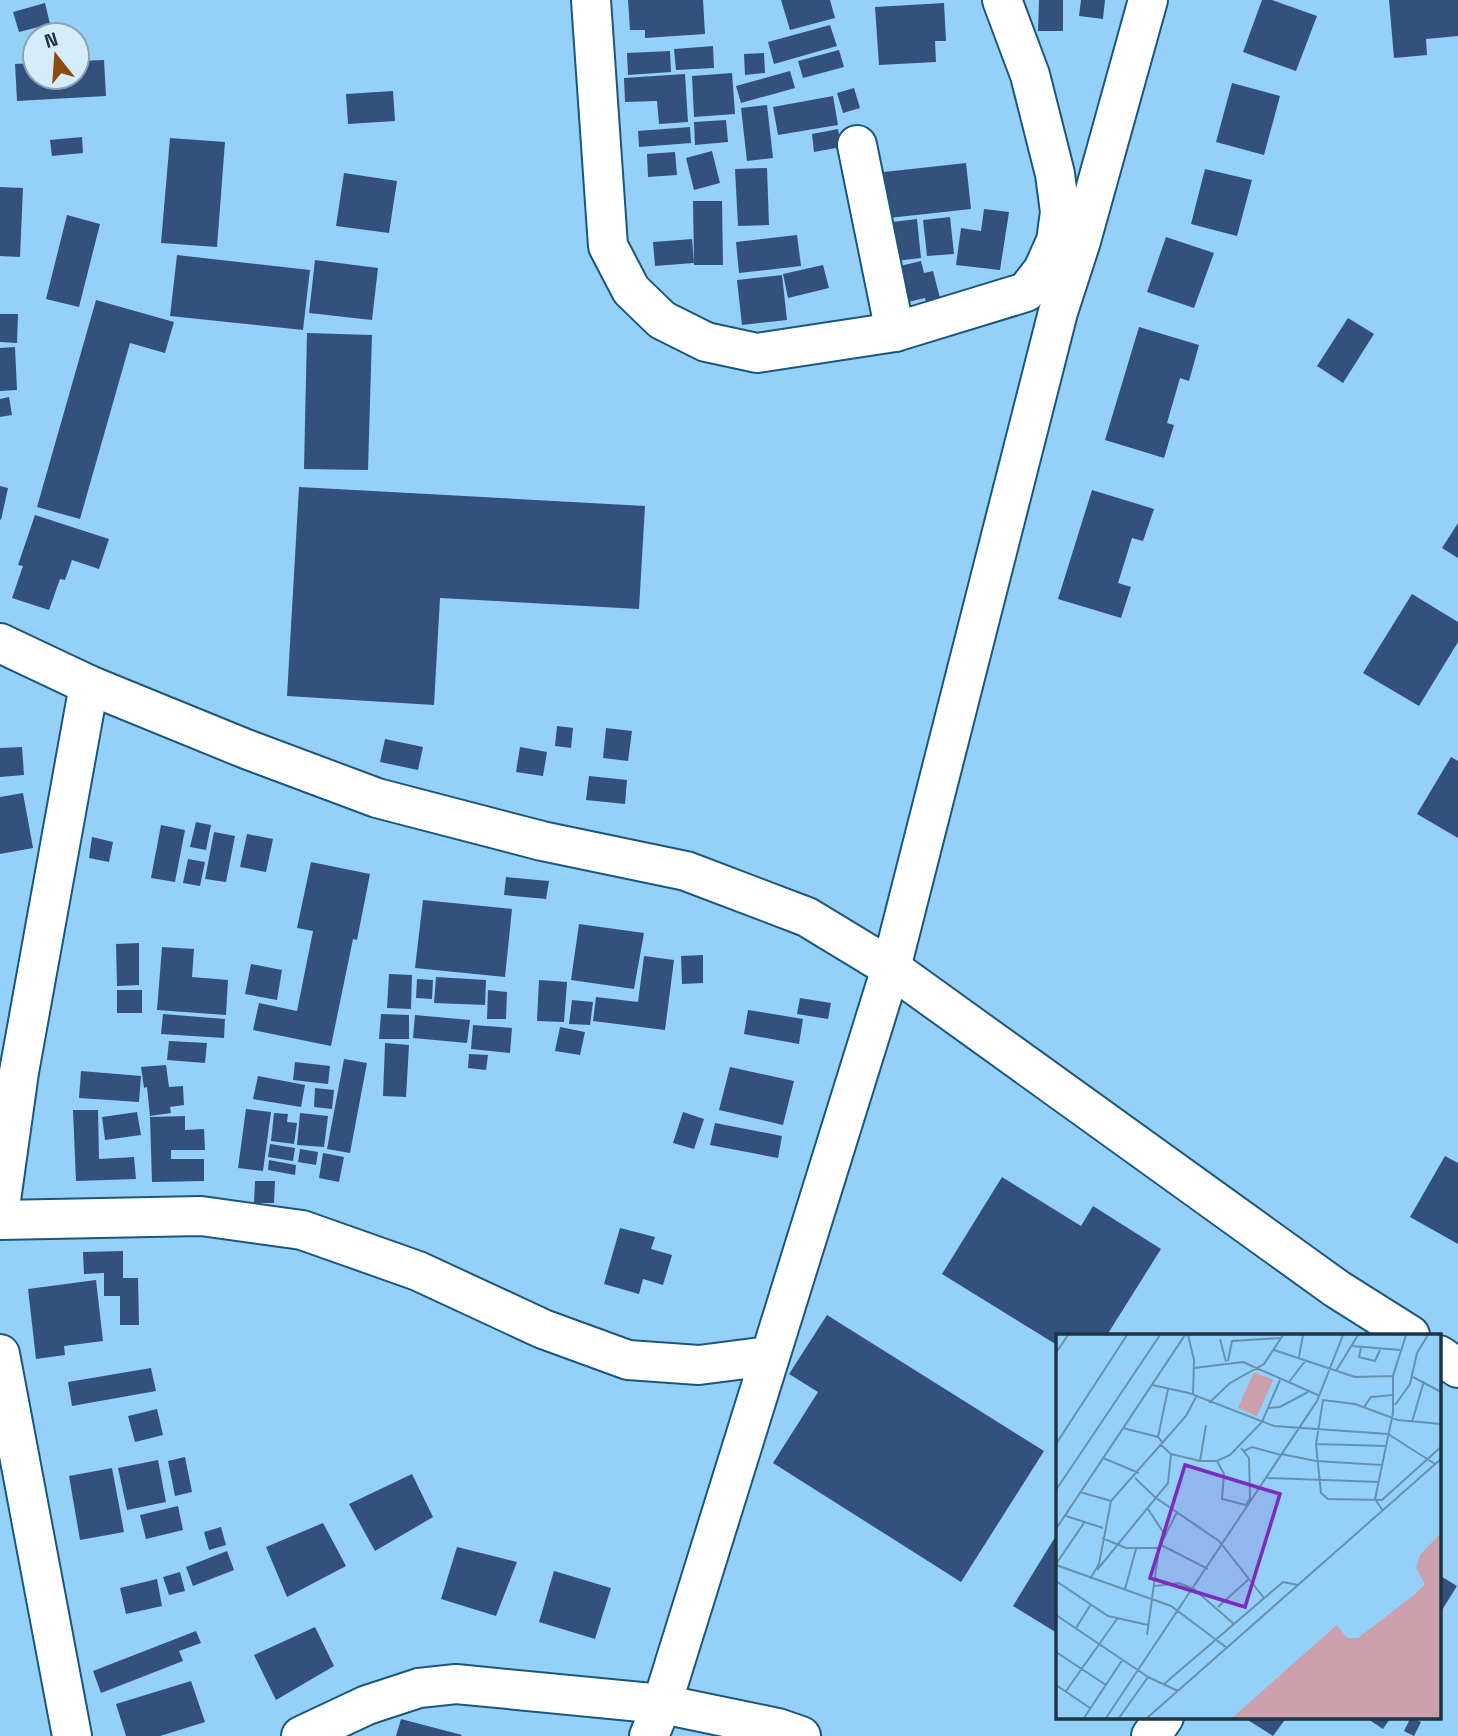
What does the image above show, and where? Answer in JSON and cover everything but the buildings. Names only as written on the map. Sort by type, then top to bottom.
[{"type":"street","points":[[591,0],[608,246],[631,290],[662,320],[706,342],[757,353],[895,332],[1027,292],[1043,270],[1056,240],[1060,212],[1055,174],[1030,75],[1002,0]]},
{"type":"street","points":[[655,1720],[891,968],[1058,312],[1081,242],[1148,0]]},
{"type":"street","points":[[857,145],[895,332]]},
{"type":"street","points":[[0,643],[89,685],[246,749],[377,798],[541,841],[687,871],[807,917],[891,968],[1399,1332]]},
{"type":"street","points":[[0,1207],[9,1069],[89,685]]},
{"type":"street","points":[[0,1220],[201,1216],[302,1230],[418,1271],[543,1329],[628,1360],[699,1365],[769,1356]]},
{"type":"street","points":[[0,1354],[72,1736]]},
{"type":"street","points":[[1440,1356],[1458,1368]]},
{"type":"street","points":[[301,1736],[367,1705],[419,1688],[456,1684],[655,1720],[778,1728],[801,1736]]},
{"type":"street","points":[[1151,1736],[1163,1718]]}]
